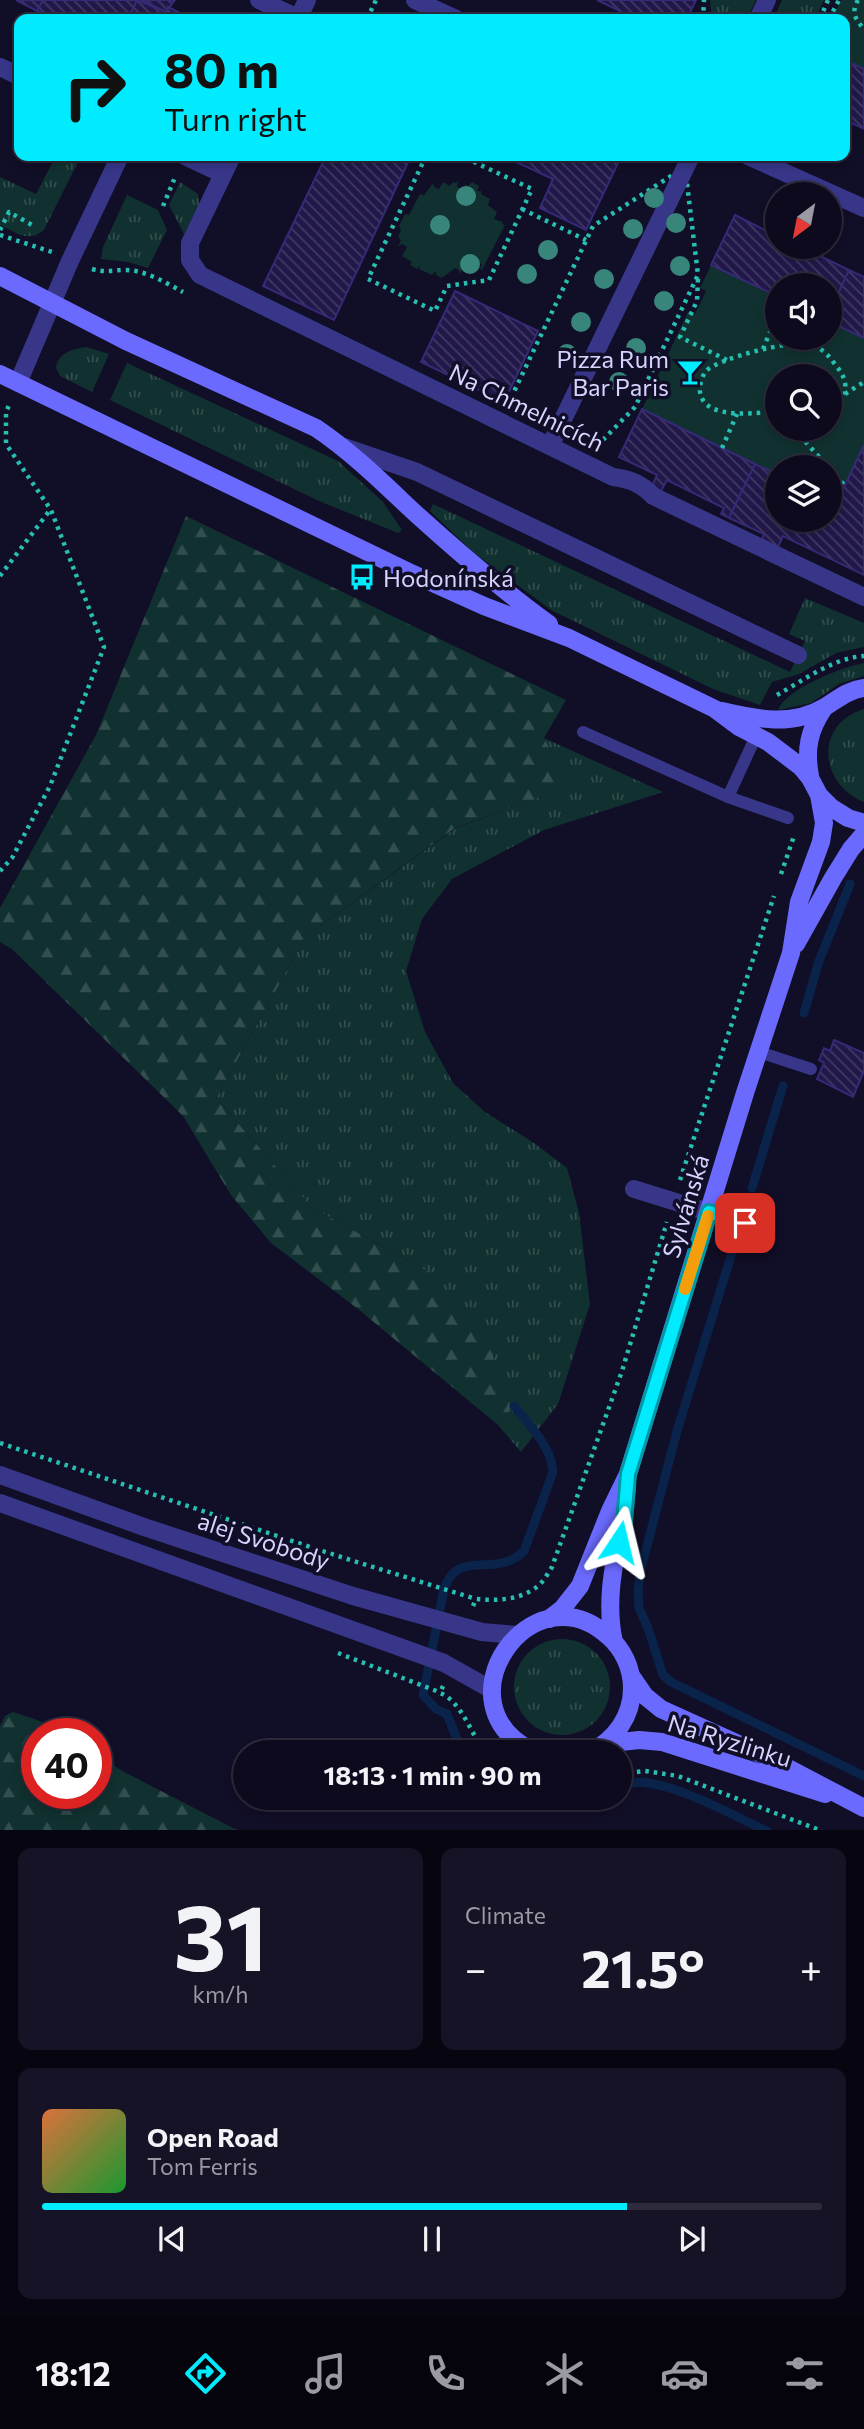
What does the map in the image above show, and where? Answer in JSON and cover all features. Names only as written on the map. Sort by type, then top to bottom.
[{"type":"street","points":[[259,0],[288,14]]},
{"type":"street","points":[[415,0],[445,14]]},
{"type":"street","points":[[18,383],[70,261],[118,161]]},
{"type":"street","points":[[196,161],[223,174],[230,161]]},
{"type":"street","points":[[550,446],[689,161]]},
{"type":"street","points":[[759,161],[864,208]]},
{"type":"street","name":"Na Chmelnicích","points":[[223,174],[190,243],[190,260],[200,275],[613,477],[627,479],[645,487],[653,496],[864,597]]},
{"type":"street","points":[[0,276],[126,341],[316,428],[344,447],[513,598],[569,638]]},
{"type":"street","points":[[0,374],[413,573],[484,606],[569,638],[715,709],[786,755],[810,778],[819,795],[832,808],[848,818],[864,823]]},
{"type":"street","points":[[344,447],[416,472],[798,655]]},
{"type":"street","points":[[810,778],[807,759],[813,723],[824,708],[839,696],[864,688]]},
{"type":"street","points":[[715,709],[757,719],[783,720],[824,708]]},
{"type":"street","name":"Sylvánská","points":[[549,1619],[562,1609],[580,1586],[628,1474],[791,953],[799,902],[821,842],[824,823],[819,795]]},
{"type":"street","name":"Sylvánská","points":[[791,953],[836,872],[864,834]]},
{"type":"street","points":[[634,1189],[763,1229]]},
{"type":"street","name":"Sylvánská","points":[[614,1642],[609,1597],[624,1522],[628,1474]]},
{"type":"street","name":"alej Svobody","points":[[0,1475],[183,1540],[353,1595],[465,1628],[517,1635]]},
{"type":"street","points":[[0,1503],[451,1667],[492,1690]]},
{"type":"street","points":[[516,1740],[505,1728],[494,1704],[492,1690],[497,1663],[505,1647],[517,1635],[532,1625],[549,1619],[566,1618],[595,1626],[614,1642]]},
{"type":"street","name":"Na Ryzlinku","points":[[614,1642],[645,1696],[661,1709],[765,1756],[864,1808]]},
{"type":"street","points":[[608,1740],[628,1713],[631,1675]]},
{"type":"street","name":"Na Ryzlinku","points":[[632,1741],[662,1742],[801,1788],[842,1798]]},
{"type":"lane","points":[[583,732],[728,797],[788,818]]},
{"type":"lane","points":[[728,797],[756,736]]},
{"type":"lane","points":[[758,1052],[811,1069]]},
{"type":"path","points":[[858,0],[854,16],[864,29]]},
{"type":"path","points":[[424,161],[368,279],[435,311],[447,286],[489,281],[532,189],[472,161]]},
{"type":"path","points":[[163,206],[175,179]]},
{"type":"path","points":[[522,209],[586,240]]},
{"type":"path","points":[[32,225],[9,212],[0,232],[38,246]]},
{"type":"path","points":[[698,275],[697,301],[680,337],[729,360]]},
{"type":"path","points":[[765,412],[737,414],[711,406],[703,400],[700,392],[707,371],[729,360],[763,349],[806,343],[828,354],[842,373],[847,387],[842,399]]},
{"type":"path","points":[[763,349],[765,344]]},
{"type":"path","points":[[0,871],[12,858],[50,786],[104,647],[51,510],[6,444],[6,412],[18,383]]},
{"type":"path","points":[[845,394],[864,383]]},
{"type":"path","points":[[722,448],[737,414]]},
{"type":"path","points":[[805,441],[817,455]]},
{"type":"path","points":[[842,483],[845,486]]},
{"type":"path","points":[[0,576],[51,510]]},
{"type":"path","points":[[781,876],[796,831]]},
{"type":"path","points":[[0,1443],[325,1552],[476,1599],[494,1601],[517,1597],[538,1586],[552,1567],[622,1371],[673,1201],[776,889]]},
{"type":"path","points":[[465,1628],[476,1599]]},
{"type":"path","points":[[451,1667],[440,1693],[447,1696],[461,1711],[477,1740]]},
{"type":"path","points":[[632,1773],[646,1771],[678,1776],[822,1830]]},
{"type":"green space","points":[[710,0],[756,0],[749,14],[711,14]]},
{"type":"green space","points":[[782,0],[824,0],[817,14],[776,14]]},
{"type":"green space","points":[[841,0],[864,0],[864,69],[850,62],[850,14],[834,14]]},
{"type":"green space","points":[[53,161],[78,161],[44,230],[27,236],[0,225],[0,177],[36,194]]},
{"type":"green space","points":[[458,180],[457,187],[463,189],[472,182],[479,186],[477,191],[490,199],[488,205],[497,212],[494,219],[505,225],[482,270],[482,264],[476,262],[472,269],[468,267],[466,272],[462,270],[459,274],[459,270],[455,268],[442,278],[436,275],[436,271],[432,275],[419,269],[420,265],[417,269],[402,256],[407,247],[402,244],[398,247],[401,240],[398,237],[401,230],[399,226],[405,214],[409,215],[420,194],[424,195],[433,183],[434,187],[439,189],[443,182],[450,186]]},
{"type":"green space","points":[[180,182],[198,194],[199,204],[184,234],[169,205]]},
{"type":"green space","points":[[127,195],[158,210],[167,230],[148,268],[128,262],[101,259],[103,247]]},
{"type":"green space","points":[[711,265],[765,290],[765,350],[842,350],[842,328],[864,338],[864,445],[842,491],[842,455],[765,455],[765,468],[642,409],[688,312],[695,314],[706,291],[700,288]]},
{"type":"green space","points":[[86,347],[109,354],[92,392],[60,376],[56,368],[63,355]]},
{"type":"green space","points":[[127,363],[338,461],[383,502],[402,530],[398,533],[319,501],[110,400]]},
{"type":"green space","points":[[433,504],[790,672],[805,641],[789,634],[805,598],[864,623],[864,647],[836,653],[799,674],[772,682],[760,705],[713,689],[551,610],[473,552],[430,511]]},
{"type":"green space","points":[[186,516],[566,700],[544,738],[571,786],[455,828],[306,936],[216,1098],[311,1207],[427,1271],[483,1330],[512,1407],[498,1425],[358,1309],[271,1243],[231,1195],[183,1116],[12,949],[0,942],[0,908],[96,735]]},
{"type":"green space","points":[[864,663],[864,676],[839,684],[811,703],[778,710],[783,702],[803,687],[829,674]]},
{"type":"green space","points":[[864,709],[864,802],[838,782],[831,769],[828,754],[830,740],[837,727],[848,717]]},
{"type":"green space","points":[[544,738],[663,792],[544,830],[452,879],[422,919],[406,971],[425,1032],[453,1083],[485,1112],[567,1168],[579,1213],[590,1304],[558,1404],[521,1452],[498,1425],[512,1407],[427,1271],[311,1207],[216,1098],[306,936],[456,828],[570,786]]},
{"type":"green space","points":[[562,1639],[580,1643],[596,1653],[606,1669],[610,1687],[606,1705],[596,1721],[580,1731],[562,1735],[544,1731],[528,1721],[518,1705],[514,1687],[518,1669],[528,1653],[544,1643]]},
{"type":"green space","points":[[13,1712],[31,1718],[21,1718],[21,1809],[112,1809],[112,1765],[237,1830],[0,1830],[0,1726],[5,1716]]},
{"type":"building","points":[[16,0],[43,0],[37,11]]},
{"type":"building","points":[[43,0],[137,0],[130,14],[44,14],[37,11]]},
{"type":"building","points":[[137,0],[166,12],[168,7],[182,14],[130,14]]},
{"type":"building","points":[[141,0],[175,0],[166,12]]},
{"type":"building","points":[[597,0],[696,0],[689,14],[618,14],[620,11]]},
{"type":"building","points":[[850,62],[864,69],[864,129],[850,122]]},
{"type":"building","points":[[324,161],[409,161],[334,320],[263,286]]},
{"type":"building","points":[[514,161],[619,161],[586,230],[540,208],[553,179]]},
{"type":"building","points":[[735,215],[765,230],[765,259],[826,259],[849,270],[842,285],[842,273],[765,273],[765,290],[711,265]]},
{"type":"building","points":[[849,270],[864,277],[864,338],[842,328],[842,285]]},
{"type":"building","points":[[455,291],[538,331],[504,402],[421,362]]},
{"type":"building","points":[[642,409],[755,464],[729,518],[721,514],[724,508],[667,480],[661,491],[652,486],[657,475],[619,457]]},
{"type":"building","points":[[864,445],[864,575],[783,536],[778,547],[760,543],[764,534],[729,518],[755,464],[765,469],[765,532],[842,532],[842,491]]},
{"type":"building","points":[[834,1040],[864,1053],[864,1071],[853,1097],[817,1079],[824,1063],[819,1060],[824,1048],[830,1051]]},
{"type":"waterway","points":[[804,1013],[819,961],[850,884]]},
{"type":"waterway","points":[[752,1188],[783,1086]]},
{"type":"waterway","points":[[735,1243],[677,1431],[641,1569],[639,1608],[663,1675],[671,1682],[864,1776]]},
{"type":"waterway","points":[[457,1740],[447,1714],[436,1709],[423,1695],[444,1589],[451,1576],[459,1569],[501,1563],[524,1551],[553,1472],[544,1445],[514,1406]]},
{"type":"waterway","points":[[632,1783],[656,1784],[672,1789],[765,1830]]},
{"type":"slow traffic","points":[[685,1289],[708,1216]]},
{"type":"place","name":"Pizza Rum Bar Paris","points":[[690,372]]},
{"type":"place","name":"Hodonínská","points":[[362,577]]},
{"type":"route","points":[[619,1542],[624,1522],[628,1474],[709,1212],[745,1223]]}]
